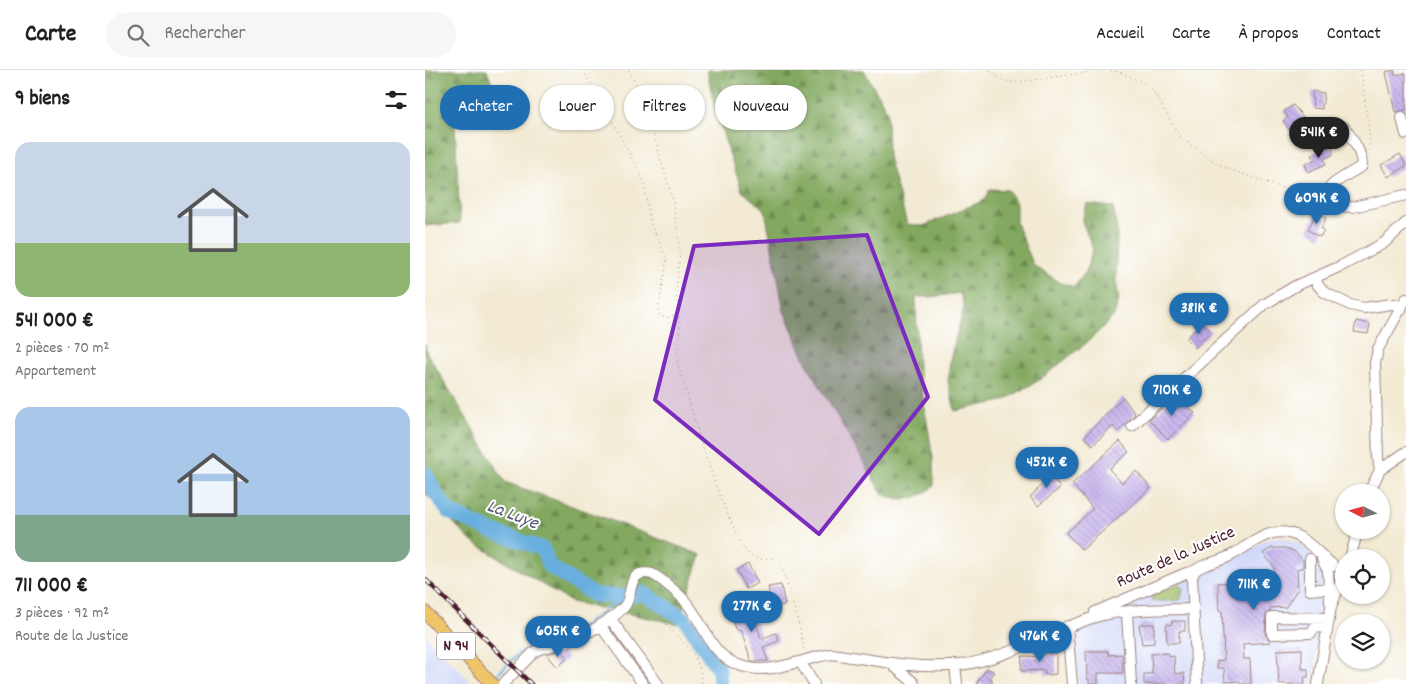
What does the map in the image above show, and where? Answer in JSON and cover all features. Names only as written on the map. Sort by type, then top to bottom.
[{"type":"main road","name":"N 94","points":[[425,612],[489,682]]},
{"type":"street","points":[[1403,118],[1406,134]]},
{"type":"street","points":[[1343,127],[1356,146],[1362,166],[1344,176],[1325,191],[1321,196],[1322,202],[1353,207],[1406,195]]},
{"type":"street","points":[[1132,426],[1265,304],[1297,285],[1341,266],[1384,243],[1406,223]]},
{"type":"street","points":[[1316,277],[1317,284],[1324,292],[1350,306],[1364,308],[1395,304],[1401,310]]},
{"type":"street","points":[[1380,470],[1375,363],[1378,349],[1406,299]]},
{"type":"street","points":[[1373,484],[1380,470],[1406,452]]},
{"type":"street","name":"Route de la Justice","points":[[628,608],[632,586],[637,575],[651,574],[689,604],[709,639],[718,650],[736,664],[752,668],[774,668],[832,654],[926,666],[955,665],[983,661],[1067,626],[1133,595],[1186,573],[1193,573],[1201,567],[1225,558],[1273,532],[1298,536],[1322,558],[1335,566]]},
{"type":"street","points":[[1310,559],[1310,590],[1335,572]]},
{"type":"street","points":[[1193,573],[1197,684]]},
{"type":"street","points":[[1318,684],[1335,591]]},
{"type":"street","points":[[1311,633],[1315,626],[1329,618],[1335,591]]},
{"type":"street","points":[[1131,684],[1130,611],[1133,595]]},
{"type":"street","points":[[503,684],[529,656],[539,649],[566,642],[628,608]]},
{"type":"street","name":"Route de la Justice","points":[[1067,626],[1103,614],[1193,609]]},
{"type":"street","points":[[1311,633],[1272,634],[1272,617],[1329,618]]},
{"type":"street","points":[[1310,617],[1311,633]]},
{"type":"street","points":[[610,618],[658,684]]},
{"type":"street","points":[[600,625],[643,684]]},
{"type":"street","points":[[1067,626],[1072,684]]},
{"type":"street","points":[[804,661],[813,684]]},
{"type":"street","points":[[889,662],[914,684]]},
{"type":"street","points":[[955,665],[957,684]]},
{"type":"path","points":[[584,70],[585,78],[593,88],[603,111],[610,117],[643,180],[650,222],[667,259],[658,312],[660,317],[670,317],[678,313]]},
{"type":"path","points":[[629,70],[650,122],[673,201],[680,252],[676,292],[680,325],[677,358],[679,368],[717,488],[742,547],[752,558],[759,560],[769,557],[777,558],[784,571],[804,661]]},
{"type":"path","points":[[990,70],[1000,79],[1008,82],[1105,70],[1120,72],[1146,84],[1153,91],[1181,138],[1216,163],[1322,202]]},
{"type":"path","points":[[1361,70],[1370,141],[1369,158],[1362,166]]},
{"type":"path","points":[[628,608],[643,607],[650,609],[658,615],[693,653],[700,669],[701,684]]},
{"type":"highlighted area","points":[[867,235],[928,397],[819,534],[655,400],[694,246]]},
{"type":"shaded area","points":[[1277,537],[1289,539],[1304,546],[1312,555],[1322,574],[1324,599],[1313,684],[1079,684],[1076,633],[1087,623],[1218,567],[1267,539]]},
{"type":"shaded area","points":[[425,635],[469,680],[465,684],[425,684]]},
{"type":"green space","points":[[425,70],[487,70],[493,85],[440,85],[440,130],[455,130],[460,223],[425,226]]},
{"type":"green space","points":[[707,70],[864,70],[887,111],[888,157],[907,224],[923,226],[985,200],[990,189],[1008,190],[1016,203],[1016,223],[1034,266],[1061,283],[1074,287],[1085,273],[1093,249],[1082,221],[1087,204],[1113,207],[1117,230],[1116,281],[1119,300],[1114,316],[1090,340],[1038,381],[1003,401],[955,411],[948,382],[950,359],[964,307],[960,293],[916,297],[918,368],[933,458],[934,486],[916,497],[903,499],[882,494],[807,364],[784,311],[765,210],[742,191],[722,130],[807,130],[807,85],[715,85],[715,110]]},
{"type":"green space","points":[[425,344],[427,353],[505,482],[701,555],[678,624],[571,602],[471,541],[425,493]]},
{"type":"green space","points":[[1180,584],[1183,589],[1181,599],[1175,601],[1151,601],[1153,594]]},
{"type":"building","points":[[1394,70],[1395,75],[1406,73],[1406,110],[1395,112],[1386,72]]},
{"type":"building","points":[[1312,91],[1324,93],[1322,109],[1313,108]]},
{"type":"building","points":[[1293,105],[1306,120],[1290,131],[1283,121],[1288,117],[1284,111]]},
{"type":"building","points":[[1331,146],[1334,154],[1324,159],[1326,164],[1308,172],[1305,164],[1314,160],[1312,154]]},
{"type":"building","points":[[1400,154],[1406,166],[1388,177],[1381,165]]},
{"type":"building","points":[[1316,213],[1326,218],[1321,228],[1324,230],[1320,237],[1308,230]]},
{"type":"building","points":[[1356,321],[1370,324],[1368,334],[1354,332]]},
{"type":"building","points":[[1202,322],[1211,332],[1195,348],[1186,339]]},
{"type":"building","points":[[1177,394],[1195,413],[1168,439],[1149,420]]},
{"type":"building","points":[[1123,397],[1135,414],[1118,432],[1113,426],[1093,445],[1084,437]]},
{"type":"building","points":[[1120,441],[1129,452],[1109,469],[1122,483],[1136,471],[1151,488],[1082,550],[1066,533],[1093,509],[1072,484]]},
{"type":"building","points":[[1060,468],[1065,473],[1055,481],[1060,488],[1038,506],[1030,497]]},
{"type":"building","points":[[1272,548],[1285,548],[1294,551],[1303,560],[1303,567],[1297,569],[1298,591],[1296,591],[1286,607],[1270,608],[1270,611],[1266,614],[1265,634],[1271,642],[1243,644],[1244,659],[1250,659],[1251,684],[1240,684],[1240,681],[1225,682],[1224,668],[1217,668],[1217,661],[1224,660],[1222,611],[1219,611],[1218,583],[1274,579],[1274,567],[1263,553]]},
{"type":"building","points":[[748,564],[758,583],[746,589],[737,570]]},
{"type":"building","points":[[781,585],[785,605],[772,607],[768,587]]},
{"type":"building","points":[[748,602],[754,613],[761,639],[776,633],[779,641],[763,647],[768,661],[751,661],[741,631],[735,629],[730,613],[739,610],[738,605]]},
{"type":"building","points":[[1172,621],[1185,621],[1185,631],[1179,631],[1179,643],[1167,643],[1166,625],[1172,624]]},
{"type":"building","points":[[1139,624],[1154,624],[1154,643],[1142,644]]},
{"type":"building","points":[[1302,649],[1302,669],[1308,669],[1308,677],[1304,677],[1305,684],[1279,684],[1277,650]]},
{"type":"building","points":[[562,650],[568,658],[557,667],[547,654]]},
{"type":"building","points":[[1086,651],[1108,651],[1108,655],[1122,654],[1123,673],[1098,673],[1098,684],[1089,684],[1089,679],[1087,679]]},
{"type":"building","points":[[1042,653],[1056,653],[1056,674],[1045,675],[1045,670],[1021,671],[1022,656],[1042,657]]},
{"type":"building","points":[[1169,653],[1169,657],[1174,656],[1175,674],[1184,673],[1185,684],[1144,684],[1144,674],[1152,674],[1151,654]]},
{"type":"building","points":[[987,668],[994,672],[990,677],[992,684],[976,684]]},
{"type":"waterway","name":"La Luye","points":[[425,473],[436,494],[449,512],[491,531],[543,549],[549,566],[594,595],[623,597],[643,593],[685,619],[719,670],[720,684]]},
{"type":"waterway","points":[[492,680],[520,652],[544,639],[581,628],[623,597]]},
{"type":"railway","points":[[425,579],[531,684]]}]
